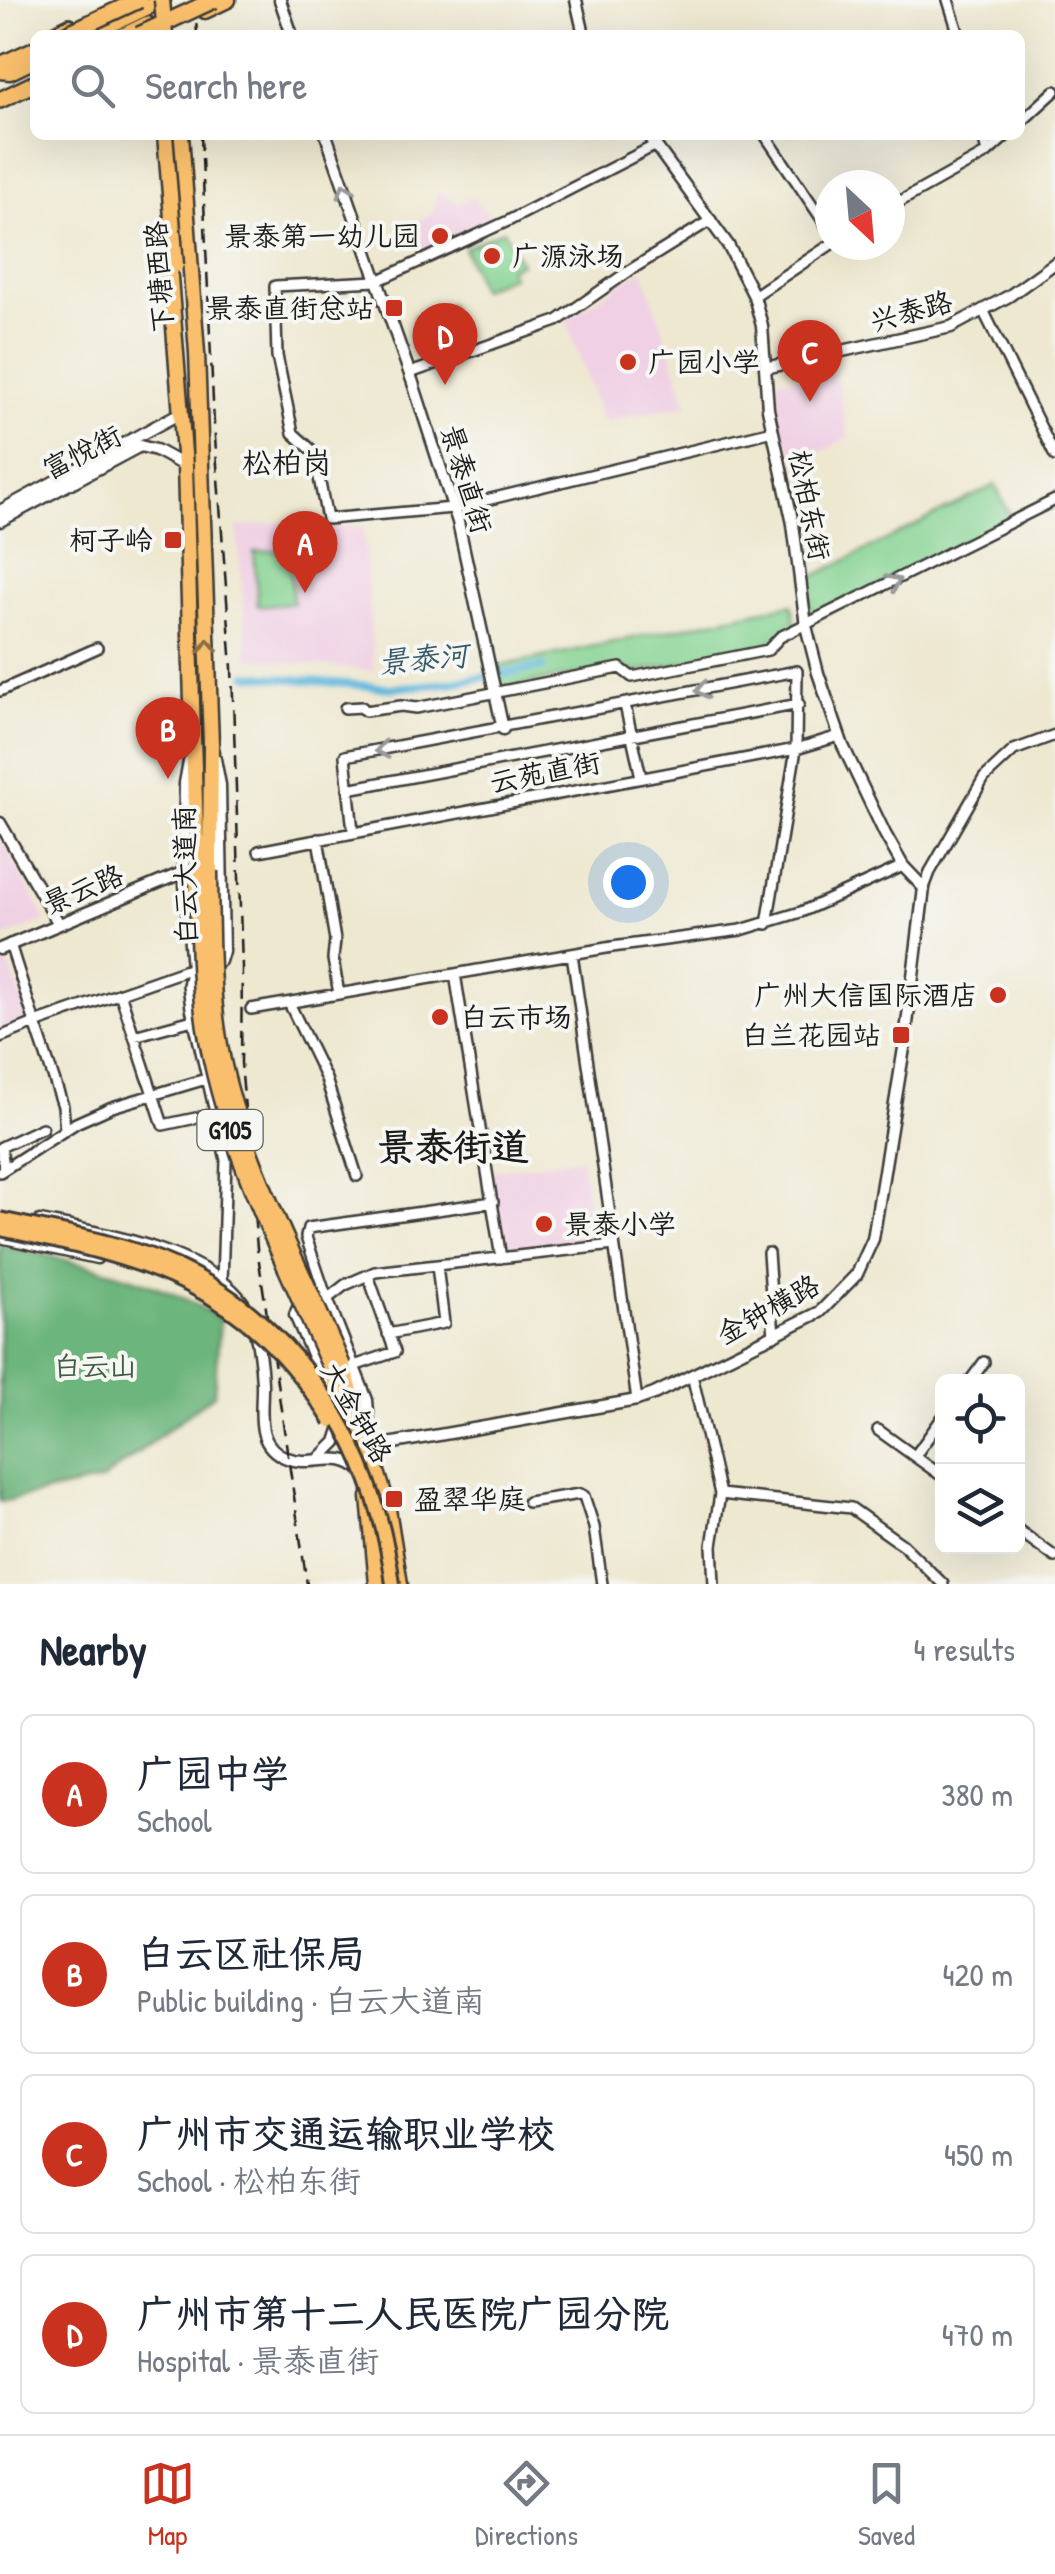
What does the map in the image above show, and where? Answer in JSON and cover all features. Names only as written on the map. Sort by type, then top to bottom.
[{"type":"highway","points":[[75,30],[139,0]]},
{"type":"highway","points":[[99,30],[160,0],[164,30]]},
{"type":"highway","points":[[150,30],[214,0]]},
{"type":"highway","points":[[172,30],[228,0]]},
{"type":"highway","points":[[2,68],[30,48]]},
{"type":"highway","points":[[2,68],[30,61]]},
{"type":"highway","points":[[0,92],[30,78]]},
{"type":"highway","points":[[0,104],[30,89]]},
{"type":"highway","name":"白云大道南","points":[[166,140],[185,466],[197,871],[221,1049],[253,1161],[343,1368],[371,1447],[389,1514],[397,1584]]},
{"type":"highway","name":"下塘西路","points":[[167,140],[199,416]]},
{"type":"highway","name":"白云大道南","points":[[181,140],[199,416],[212,744],[197,871]]},
{"type":"highway","name":"下塘西路","points":[[180,264],[182,412]]},
{"type":"highway","name":"白云大道南","points":[[343,1368],[365,1474],[381,1584]]},
{"type":"main road","points":[[60,30],[127,0]]},
{"type":"main road","points":[[133,30],[197,0]]},
{"type":"main road","points":[[79,30],[89,16]]},
{"type":"main road","name":"大金钟路","points":[[0,1216],[155,1257],[216,1286],[261,1321],[312,1376],[350,1438],[374,1497],[397,1584]]},
{"type":"main road","name":"大金钟路","points":[[0,1230],[152,1266],[210,1294],[255,1328],[307,1386],[341,1438],[368,1506],[381,1584]]},
{"type":"street","points":[[280,0],[290,30]]},
{"type":"street","points":[[576,0],[583,30]]},
{"type":"street","points":[[948,0],[957,30]]},
{"type":"street","points":[[1025,118],[1055,91]]},
{"type":"street","name":"景泰直街","points":[[328,140],[454,508],[503,729]]},
{"type":"street","name":"松柏东街","points":[[652,140],[738,261],[754,296],[762,326],[772,431],[794,528],[806,626],[818,673],[839,736],[902,866],[924,888]]},
{"type":"street","points":[[768,140],[815,209]]},
{"type":"street","points":[[984,140],[987,153]]},
{"type":"street","points":[[905,199],[987,153],[1001,140]]},
{"type":"street","points":[[656,145],[377,281],[275,286],[277,356],[293,433],[314,452],[327,519],[454,508],[772,431]]},
{"type":"street","points":[[410,374],[557,321],[632,268],[711,220]]},
{"type":"street","points":[[754,296],[815,255]]},
{"type":"street","name":"兴泰路","points":[[765,368],[951,328],[984,312],[1055,262]]},
{"type":"street","points":[[984,312],[1055,456]]},
{"type":"street","name":"富悦街","points":[[0,511],[182,412]]},
{"type":"street","name":"富悦街","points":[[0,521],[140,446],[168,455],[185,466]]},
{"type":"street","points":[[346,708],[416,708],[620,668],[632,677],[768,650],[780,636],[1055,500]]},
{"type":"street","points":[[0,690],[97,648]]},
{"type":"street","points":[[353,832],[344,756],[797,671],[796,748],[768,924]]},
{"type":"street","points":[[348,789],[799,704]]},
{"type":"street","points":[[625,705],[641,778]]},
{"type":"street","points":[[924,888],[984,778],[1014,750],[1055,735]]},
{"type":"street","name":"云苑直街","points":[[259,851],[796,748],[839,736]]},
{"type":"street","points":[[0,1037],[192,968],[217,965],[222,955],[220,785],[212,744]]},
{"type":"street","points":[[0,823],[58,924]]},
{"type":"street","points":[[318,838],[333,923],[339,994]]},
{"type":"street","points":[[251,1009],[768,924],[902,866]]},
{"type":"street","points":[[197,871],[188,984],[191,1022],[227,1169],[222,1282]]},
{"type":"street","name":"景云路","points":[[5,947],[197,871]]},
{"type":"street","name":"金钟横路","points":[[371,1447],[637,1400],[820,1312],[840,1294],[857,1274],[873,1239],[904,1048],[924,888]]},
{"type":"street","points":[[5,947],[63,1106],[65,1130]]},
{"type":"street","points":[[572,954],[637,1400]]},
{"type":"street","points":[[456,974],[501,1258]]},
{"type":"street","points":[[120,993],[162,1125],[210,1115]]},
{"type":"street","points":[[289,1002],[326,1079],[358,1176]]},
{"type":"street","points":[[134,1036],[227,1014]]},
{"type":"street","points":[[42,1128],[1,1147],[2,1169],[65,1130],[112,1107],[206,1080]]},
{"type":"street","points":[[368,1275],[395,1352],[343,1368],[327,1299],[306,1237],[308,1228],[493,1202]]},
{"type":"street","points":[[0,1216],[86,1230],[145,1246],[222,1282],[240,1298],[258,1342],[262,1432],[270,1447],[295,1461],[343,1459],[365,1474]]},
{"type":"street","points":[[0,1237],[143,1270],[216,1306],[240,1322],[258,1342]]},
{"type":"street","points":[[327,1299],[376,1272],[614,1245]]},
{"type":"street","points":[[768,1253],[774,1336]]},
{"type":"street","points":[[388,1334],[444,1323],[437,1266]]},
{"type":"street","points":[[327,1299],[319,1296],[307,1300],[295,1315],[365,1474]]},
{"type":"street","points":[[976,1374],[984,1362]]},
{"type":"street","points":[[692,1376],[720,1494],[712,1546],[714,1584]]},
{"type":"street","points":[[316,1460],[330,1450],[342,1422]]},
{"type":"street","points":[[915,1456],[935,1428]]},
{"type":"street","points":[[878,1430],[935,1471]]},
{"type":"street","points":[[720,1494],[851,1508],[903,1545],[943,1584]]},
{"type":"street","points":[[528,1502],[584,1496],[594,1527],[602,1584]]},
{"type":"street","points":[[1025,1535],[1055,1557]]},
{"type":"shaded area","name":"景泰第一幼儿园","points":[[438,191],[458,204],[472,198],[494,220],[422,253],[420,219],[434,213]]},
{"type":"shaded area","name":"广园小学","points":[[643,269],[688,405],[602,421],[566,320]]},
{"type":"shaded area","points":[[835,372],[848,437],[797,466],[780,424],[777,380]]},
{"type":"shaded area","points":[[312,519],[319,527],[363,526],[374,671],[248,658],[237,527]]},
{"type":"shaded area","points":[[0,836],[46,920],[0,939]]},
{"type":"shaded area","points":[[6,958],[32,1026],[0,1037],[0,961]]},
{"type":"shaded area","name":"景泰小学","points":[[581,1158],[593,1241],[501,1255],[490,1171]]},
{"type":"green space","name":"广源泳场","points":[[504,230],[521,263],[509,268],[512,276],[480,289],[464,248]]},
{"type":"green space","points":[[449,304],[462,336],[427,350],[414,318]]},
{"type":"green space","points":[[995,485],[1012,519],[812,620],[805,581]]},
{"type":"green space","points":[[289,549],[293,603],[258,606],[254,552]]},
{"type":"green space","points":[[792,604],[796,628],[759,649],[635,672],[620,667],[501,688],[496,667]]},
{"type":"green space","name":"白云山","points":[[0,1245],[144,1282],[198,1305],[220,1320],[214,1394],[101,1481],[0,1502]]},
{"type":"waterway","name":"景泰河","points":[[247,675],[390,688],[543,667]]},
{"type":"railway","points":[[195,0],[197,30]]},
{"type":"railway","points":[[201,140],[214,424],[232,668],[242,967],[241,1063],[257,1248],[307,1584]]},
{"type":"place","name":"景泰第一幼儿园","points":[[440,236]]},
{"type":"place","name":"广源泳场","points":[[492,256]]},
{"type":"place","name":"景泰直街总站","points":[[394,308]]},
{"type":"place","name":"广园小学","points":[[628,362]]},
{"type":"place","name":"广州市第十二人民医院广园分院","points":[[445,385]]},
{"type":"place","name":"广州市交通运输职业学校","points":[[810,402]]},
{"type":"place","name":"柯子岭","points":[[173,540]]},
{"type":"place","name":"广园中学","points":[[305,593]]},
{"type":"place","name":"白云区社保局","points":[[168,779]]},
{"type":"place","name":"广州大信国际酒店","points":[[998,995]]},
{"type":"place","name":"白云市场","points":[[440,1017]]},
{"type":"place","name":"白兰花园站","points":[[901,1035]]},
{"type":"place","name":"景泰小学","points":[[544,1224]]},
{"type":"place","name":"盈翠华庭","points":[[394,1499]]},
{"type":"district","name":"松柏岗","points":[[287,462]]},
{"type":"district","name":"景泰街道","points":[[453,1146]]}]
